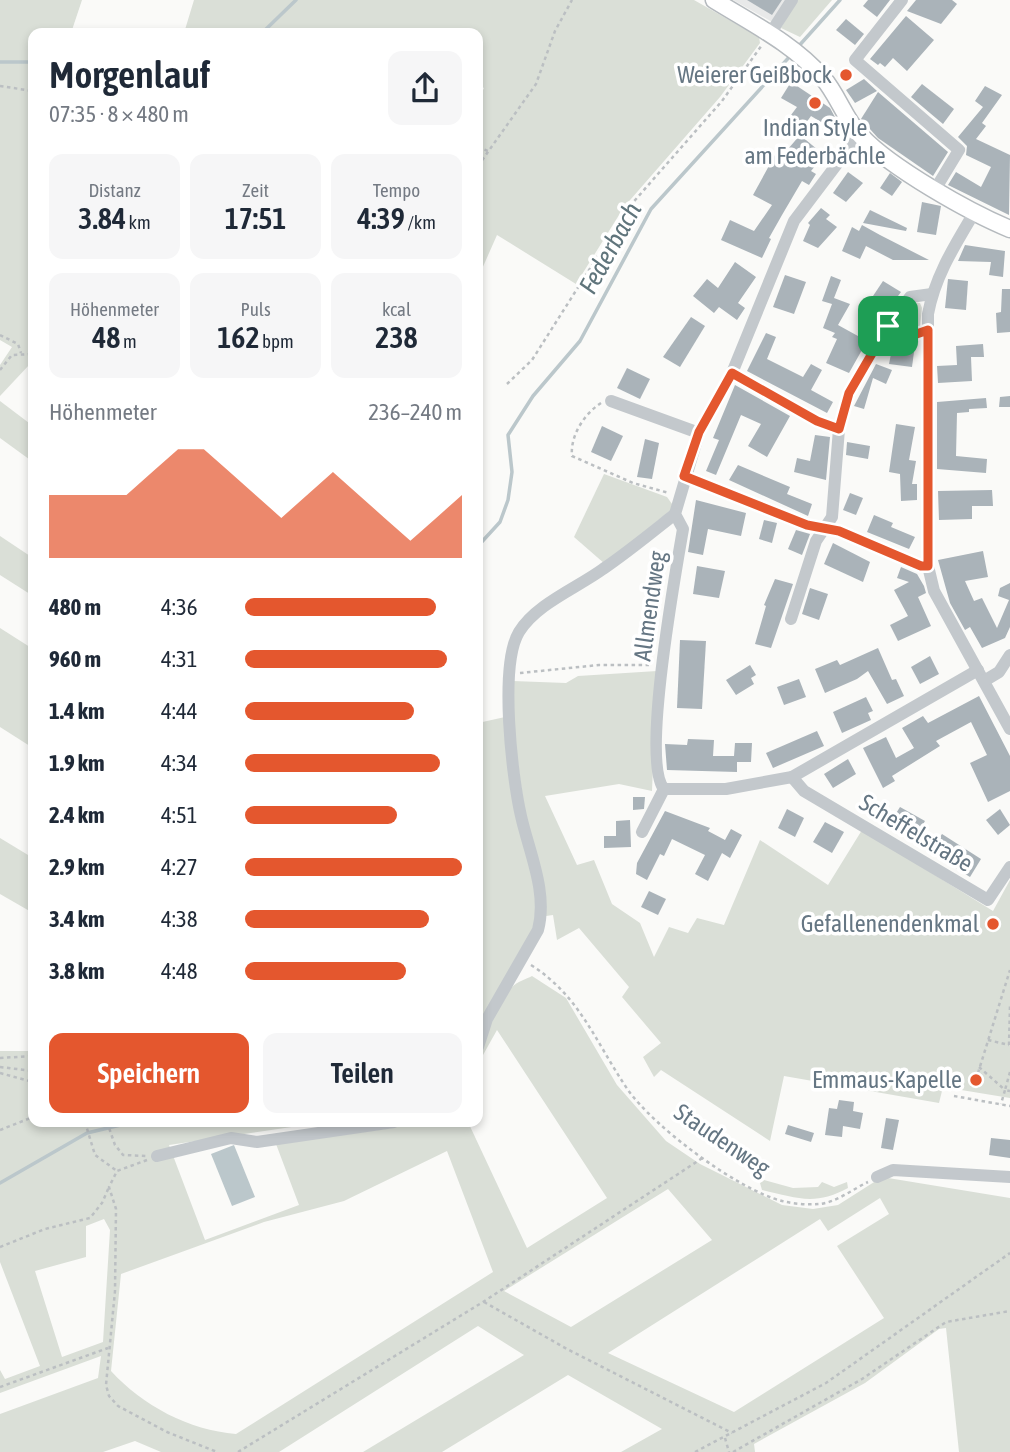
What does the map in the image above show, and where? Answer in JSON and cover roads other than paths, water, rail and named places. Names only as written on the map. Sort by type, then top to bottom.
[{"type":"main road","points":[[714,0],[796,52],[823,78],[859,135],[885,157],[974,213],[1010,229]]},
{"type":"street","points":[[770,34],[792,0]]},
{"type":"street","points":[[902,0],[855,60],[959,149],[936,188]]},
{"type":"street","name":"Allmendweg","points":[[664,789],[658,776],[656,755],[661,671],[683,529],[675,514],[684,476],[699,432],[732,373],[794,221],[859,135]]},
{"type":"street","points":[[974,213],[947,258],[932,294],[928,330],[928,566],[934,591],[981,675],[1006,713],[1010,729]]},
{"type":"street","points":[[791,619],[816,541],[827,529],[832,517],[839,429],[849,393],[885,330],[910,297],[932,294]]},
{"type":"street","points":[[732,373],[817,421],[839,429]]},
{"type":"street","points":[[611,401],[699,432]]},
{"type":"street","points":[[684,476],[807,525],[839,531],[921,566],[928,566]]},
{"type":"street","points":[[483,1031],[487,1019],[522,959],[542,914],[541,895],[520,813],[509,718],[514,643],[530,617],[602,570],[675,514]]},
{"type":"street","points":[[642,832],[664,789],[726,789],[792,778],[981,675],[999,672],[1010,655]]},
{"type":"street","name":"Scheffelstraße","points":[[792,778],[804,791],[988,900],[1010,867]]},
{"type":"street","points":[[157,1156],[231,1138],[257,1142],[360,1127]]},
{"type":"street","points":[[877,1177],[893,1170],[1010,1177]]},
{"type":"waterway","points":[[267,28],[296,0]]},
{"type":"waterway","name":"Federbach","points":[[797,48],[840,0]]},
{"type":"waterway","name":"Federbach","points":[[483,541],[500,522],[508,500],[512,472],[508,435],[533,396],[580,341],[651,209],[792,54]]},
{"type":"waterway","points":[[0,62],[28,62]]},
{"type":"waterway","name":"Federbach","points":[[0,1183],[87,1133],[112,1127]]},
{"type":"place","name":"Weierer Geißbock","points":[[846,75]]},
{"type":"place","name":"Indian Style am Federbächle","points":[[815,103]]},
{"type":"place","name":"Gefallenendenkmal","points":[[993,924]]},
{"type":"place","name":"Emmaus-Kapelle","points":[[976,1080]]}]
